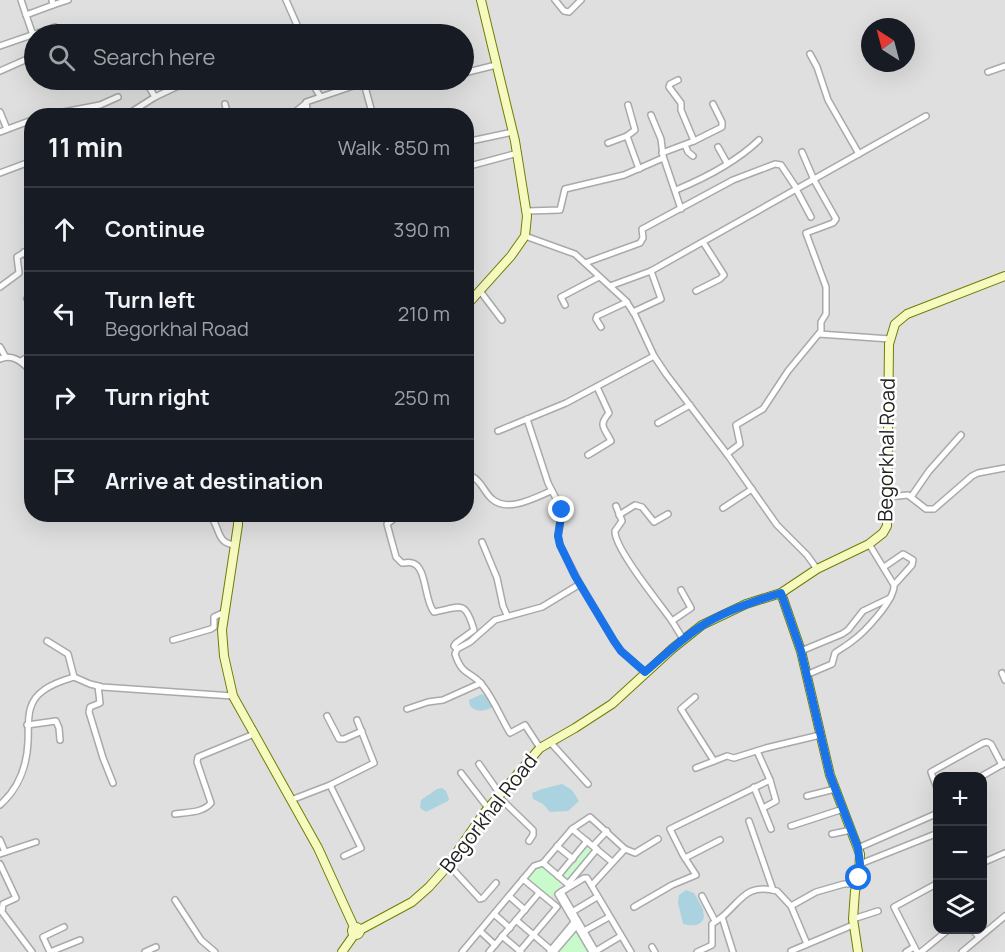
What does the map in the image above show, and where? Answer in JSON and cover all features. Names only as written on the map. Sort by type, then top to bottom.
[{"type":"street","points":[[21,0],[29,24]]},
{"type":"street","points":[[26,15],[52,3],[68,0]]},
{"type":"street","points":[[286,0],[297,24]]},
{"type":"street","points":[[474,297],[511,256],[525,236],[527,212],[518,153],[480,0]]},
{"type":"street","points":[[555,0],[564,11],[568,12],[581,0]]},
{"type":"street","points":[[0,46],[24,37]]},
{"type":"street","points":[[810,54],[828,100],[859,154]]},
{"type":"street","points":[[0,71],[24,60]]},
{"type":"street","points":[[474,70],[496,65]]},
{"type":"street","points":[[988,72],[1005,66]]},
{"type":"street","points":[[678,80],[669,87],[681,103],[681,110],[694,141]]},
{"type":"street","points":[[151,90],[155,97]]},
{"type":"street","points":[[138,108],[170,90]]},
{"type":"street","points":[[316,90],[320,96]]},
{"type":"street","points":[[300,108],[308,100],[338,90]]},
{"type":"street","points":[[366,90],[371,108]]},
{"type":"street","points":[[86,108],[118,97]]},
{"type":"street","points":[[225,104],[226,108]]},
{"type":"street","points":[[305,104],[306,108]]},
{"type":"street","points":[[527,212],[560,210],[566,189],[639,169],[722,127],[722,122],[713,104]]},
{"type":"street","points":[[608,143],[627,136],[635,130],[628,105]]},
{"type":"street","points":[[0,112],[7,129]]},
{"type":"street","points":[[651,115],[661,139],[663,156],[681,209]]},
{"type":"street","points":[[610,286],[651,271],[926,116]]},
{"type":"street","points":[[0,132],[24,123]]},
{"type":"street","points":[[474,140],[513,132]]},
{"type":"street","points":[[627,136],[639,169]]},
{"type":"street","points":[[676,190],[698,181],[751,148],[759,140]]},
{"type":"street","points":[[685,145],[693,156]]},
{"type":"street","points":[[718,147],[727,163]]},
{"type":"street","points":[[727,454],[740,444],[736,425],[763,409],[788,371],[819,334],[821,322],[826,317],[826,287],[806,233],[833,223],[836,219],[814,180],[802,152]]},
{"type":"street","points":[[474,165],[518,153]]},
{"type":"street","points":[[0,173],[24,164]]},
{"type":"street","points":[[585,263],[640,243],[643,238],[642,230],[646,227],[732,180],[775,164],[781,165],[797,189],[811,217]]},
{"type":"street","points":[[525,236],[570,251],[627,302],[654,356],[777,525],[807,555],[817,569]]},
{"type":"street","points":[[696,291],[720,279],[724,274],[703,242]]},
{"type":"street","points":[[0,287],[20,273],[17,257],[24,252]]},
{"type":"street","points":[[633,312],[661,299],[651,271]]},
{"type":"street","name":"Begorkhal Road","points":[[356,931],[412,902],[429,887],[499,795],[540,748],[612,704],[683,639],[722,615],[781,593],[817,569],[869,544],[886,530],[888,368],[890,339],[895,324],[907,314],[1005,276]]},
{"type":"street","points":[[565,306],[561,297],[600,277]]},
{"type":"street","points":[[480,291],[502,320]]},
{"type":"street","points":[[601,327],[596,319],[597,316],[627,302]]},
{"type":"street","points":[[819,334],[890,339]]},
{"type":"street","points":[[0,347],[2,357],[15,358],[24,364]]},
{"type":"street","points":[[498,431],[566,403],[654,356]]},
{"type":"street","points":[[588,455],[610,441],[602,423],[609,413],[597,387]]},
{"type":"street","points":[[658,423],[690,405]]},
{"type":"street","points":[[527,420],[551,491],[563,513],[558,540],[580,584],[618,646],[645,672]]},
{"type":"street","points":[[912,497],[929,471],[961,435]]},
{"type":"street","points":[[888,497],[905,495],[912,497],[926,508],[934,509],[972,476],[1005,468]]},
{"type":"street","points":[[474,478],[480,481],[483,489],[500,505],[511,506],[551,491]]},
{"type":"street","points":[[723,508],[752,489]]},
{"type":"street","points":[[620,515],[635,505],[642,507],[654,522],[668,514]]},
{"type":"street","points":[[615,506],[622,521],[615,531],[615,538],[683,639]]},
{"type":"street","points":[[215,522],[222,541],[235,545]]},
{"type":"street","points":[[237,522],[222,630],[224,656],[233,696],[318,848],[356,931],[342,952]]},
{"type":"street","points":[[390,522],[387,524],[396,557],[399,562],[418,566],[422,572],[430,608],[434,612],[456,608],[464,608],[468,611],[474,630],[454,646],[457,649],[456,656],[462,670],[481,683],[510,733],[525,725],[540,748]]},
{"type":"street","points":[[482,542],[497,578],[507,615]]},
{"type":"street","points":[[806,675],[832,664],[835,653],[854,640],[879,614],[894,592],[894,585],[869,544]]},
{"type":"street","points":[[884,567],[903,554],[912,560],[912,565],[894,585]]},
{"type":"street","points":[[457,649],[470,642],[490,623],[507,615],[542,607],[580,584]]},
{"type":"street","points":[[672,621],[691,608],[681,590]]},
{"type":"street","points":[[781,593],[801,651],[835,789],[858,848],[860,864],[853,922],[858,952]]},
{"type":"street","points":[[801,651],[842,634],[863,611],[890,597]]},
{"type":"street","points":[[173,640],[211,629],[214,627],[214,617],[225,612]]},
{"type":"street","points":[[47,641],[68,654],[74,677]]},
{"type":"street","points":[[1002,673],[1005,680]]},
{"type":"street","points":[[0,805],[14,790],[21,776],[28,742],[28,713],[42,691],[74,677],[98,686],[233,696]]},
{"type":"street","points":[[407,709],[443,700],[481,683]]},
{"type":"street","points":[[98,686],[100,703],[90,707],[89,712],[113,783]]},
{"type":"street","points":[[695,697],[681,709],[714,761]]},
{"type":"street","points":[[327,716],[339,739],[362,731]]},
{"type":"street","points":[[291,800],[330,785],[374,763],[357,720]]},
{"type":"street","points":[[27,725],[56,721],[60,740]]},
{"type":"street","points":[[175,814],[198,811],[211,803],[197,762],[198,757],[254,734]]},
{"type":"street","points":[[696,768],[727,756],[734,758],[820,735]]},
{"type":"street","points":[[933,780],[930,773],[934,770],[987,742],[991,744],[1003,764],[987,774]]},
{"type":"street","points":[[551,743],[588,784]]},
{"type":"street","points":[[757,750],[776,801],[763,808]]},
{"type":"street","points":[[997,754],[1005,750]]},
{"type":"street","points":[[479,764],[499,795],[533,830],[529,841]]},
{"type":"street","points":[[461,773],[489,808]]},
{"type":"street","points":[[634,907],[672,885],[696,875],[670,829],[770,780]]},
{"type":"street","points":[[330,785],[361,848],[344,856]]},
{"type":"street","points":[[754,787],[771,829]]},
{"type":"street","points":[[807,796],[835,789]]},
{"type":"street","points":[[791,826],[843,809]]},
{"type":"street","points":[[465,951],[534,866],[543,863],[572,828],[590,817],[625,849],[635,853],[658,839]]},
{"type":"street","points":[[858,848],[933,817]]},
{"type":"street","points":[[749,821],[773,890]]},
{"type":"street","points":[[572,828],[612,862]]},
{"type":"street","points":[[832,834],[851,830]]},
{"type":"street","points":[[551,902],[569,885],[607,831]]},
{"type":"street","points":[[860,864],[933,835]]},
{"type":"street","points":[[0,840],[3,853],[36,842]]},
{"type":"street","points":[[685,858],[720,840]]},
{"type":"street","points":[[558,876],[587,841]]},
{"type":"street","points":[[557,846],[573,859]]},
{"type":"street","points":[[592,885],[625,849]]},
{"type":"street","points":[[987,861],[1005,854]]},
{"type":"street","points":[[543,863],[569,885]]},
{"type":"street","points":[[0,864],[16,898],[3,904],[1,910],[32,951],[44,941]]},
{"type":"street","points":[[448,864],[480,899],[496,883]]},
{"type":"street","points":[[569,885],[586,878],[631,952]]},
{"type":"street","points":[[502,936],[520,952],[557,907],[523,879]]},
{"type":"street","points":[[791,906],[816,891],[844,884],[857,884]]},
{"type":"street","points":[[917,951],[894,907],[933,886]]},
{"type":"street","points":[[697,952],[713,944],[711,927],[714,921],[746,892],[773,890],[780,893],[791,906],[807,944]]},
{"type":"street","points":[[489,952],[539,893]]},
{"type":"street","points":[[559,893],[595,952]]},
{"type":"street","points":[[559,893],[595,952]]},
{"type":"street","points":[[509,896],[525,910]]},
{"type":"street","points":[[702,896],[714,921]]},
{"type":"street","points":[[572,912],[597,897]]},
{"type":"street","points":[[175,900],[201,940],[215,952]]},
{"type":"street","points":[[791,951],[879,911]]},
{"type":"street","points":[[494,914],[510,928]]},
{"type":"street","points":[[584,931],[609,916]]},
{"type":"street","points":[[722,916],[733,952]]},
{"type":"street","points":[[962,952],[1005,916]]},
{"type":"street","points":[[516,920],[551,951],[576,922]]},
{"type":"street","points":[[64,927],[45,935],[44,941],[50,952],[80,940]]},
{"type":"street","points":[[480,931],[495,945]]},
{"type":"street","points":[[906,952],[917,951],[942,934]]},
{"type":"street","points":[[595,952],[621,936]]},
{"type":"street","points":[[145,952],[156,947]]},
{"type":"shaded area","points":[[0,0],[1005,0],[1005,952],[0,952]]},
{"type":"green space","points":[[587,843],[595,849],[568,883],[560,876]]},
{"type":"green space","points":[[539,864],[563,884],[550,899],[526,879]]},
{"type":"green space","points":[[576,928],[590,952],[556,952]]},
{"type":"water","points":[[482,694],[490,698],[494,706],[482,711],[472,707],[469,700]]},
{"type":"water","points":[[562,784],[572,790],[579,801],[568,811],[550,812],[543,804],[533,799],[532,793]]},
{"type":"water","points":[[442,788],[446,791],[448,801],[426,812],[420,808],[421,800]]},
{"type":"water","points":[[686,890],[694,893],[703,909],[703,920],[696,925],[683,924],[678,903],[679,895]]},
{"type":"route","points":[[562,510],[563,518],[558,540],[575,576],[621,651],[645,672],[683,639],[702,626],[746,604],[781,593],[801,651],[830,775],[860,854],[859,878]]}]
